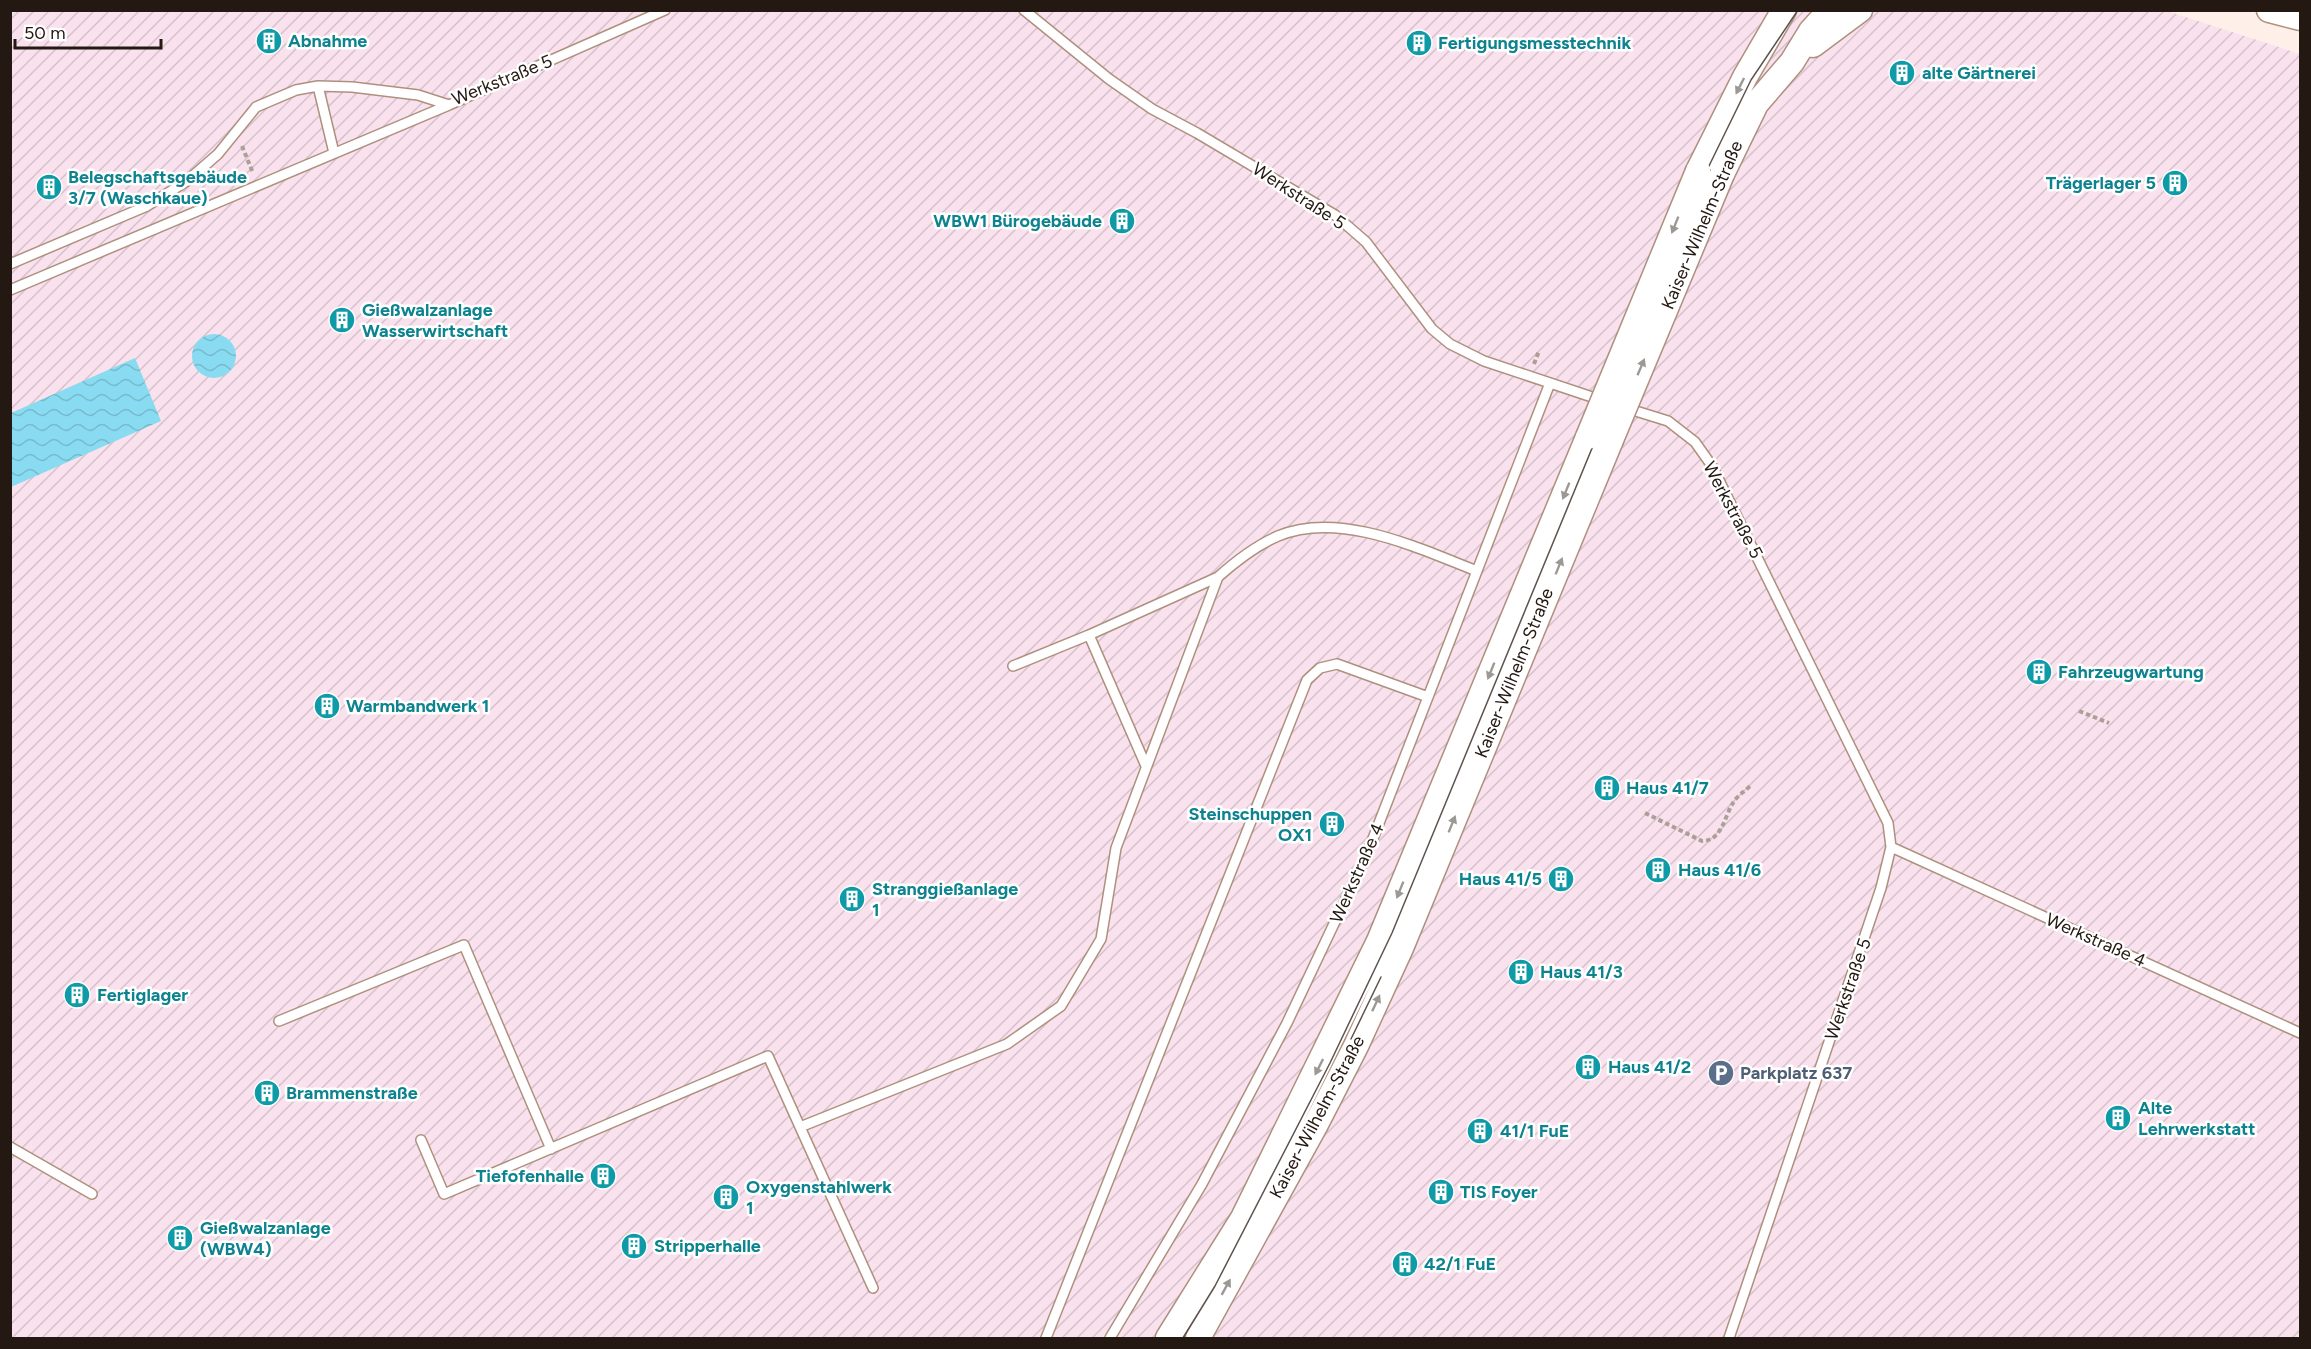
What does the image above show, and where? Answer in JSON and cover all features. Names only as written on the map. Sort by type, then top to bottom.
[{"type":"main road","name":"Kaiser-Wilhelm-Straße","points":[[1168,1338],[1243,1218],[1379,941],[1599,438],[1710,173],[1745,77],[1784,10]]},
{"type":"main road","name":"Kaiser-Wilhelm-Straße","points":[[1710,173],[1756,104],[1792,62],[1812,31],[1830,10]]},
{"type":"main road","points":[[1792,62],[1860,10]]},
{"type":"main road","points":[[2269,10],[2301,18]]},
{"type":"main road","name":"Kaiser-Wilhelm-Straße","points":[[1198,1338],[1315,1126],[1356,1046],[1396,959],[1599,438]]},
{"type":"lane","name":"Werkstraße 5","points":[[10,264],[147,206],[187,182],[218,154],[256,107],[296,90],[318,86],[352,87],[418,95],[448,105],[665,10]]},
{"type":"lane","name":"Werkstraße 5","points":[[1024,10],[1109,79],[1152,109],[1335,215],[1366,242],[1432,329],[1450,344],[1484,361],[1668,421],[1695,442],[1712,466],[1888,823],[1892,847],[1881,888],[1729,1338]]},
{"type":"lane","points":[[318,86],[334,153]]},
{"type":"lane","points":[[10,290],[448,105]]},
{"type":"lane","name":"Werkstraße 4","points":[[1110,1338],[1202,1184],[1287,1023],[1367,854],[1550,383]]},
{"type":"lane","points":[[1013,666],[1089,635],[1218,577],[1245,554],[1280,535],[1312,528],[1376,533],[1477,571]]},
{"type":"lane","points":[[800,1127],[1007,1044],[1061,1006],[1101,939],[1116,848],[1218,577]]},
{"type":"lane","points":[[1089,635],[1146,766]]},
{"type":"lane","points":[[1046,1338],[1307,680],[1320,668],[1337,664],[1428,697]]},
{"type":"lane","name":"Werkstraße 4","points":[[1892,847],[2301,1032]]},
{"type":"lane","points":[[279,1020],[464,945],[551,1149]]},
{"type":"lane","points":[[421,1140],[444,1194],[768,1056],[873,1288]]},
{"type":"lane","points":[[10,1147],[92,1194]]},
{"type":"path","points":[[236,132],[259,185]]},
{"type":"path","points":[[2079,711],[2109,723]]},
{"type":"path","points":[[1645,813],[1702,841],[1707,841],[1717,836],[1733,802],[1750,786]]},
{"type":"shaded area","points":[[2164,10],[2300,54],[2300,1338],[11,1338],[10,11]]},
{"type":"water","points":[[214,334],[223,335],[230,340],[235,347],[235,365],[230,372],[223,377],[214,378],[205,377],[198,372],[193,365],[192,356],[193,347],[198,340],[205,335]]},
{"type":"water","points":[[135,358],[161,421],[11,487],[11,413]]},
{"type":"tram line","points":[[1183,1338],[1215,1286],[1330,1063],[1392,933],[1706,172],[1751,80],[1798,10]]},
{"type":"tram line","points":[[1351,1039],[1381,977]]},
{"type":"place","name":"Abnahme","points":[[269,41]]},
{"type":"place","name":"Fertigungsmesstechnik","points":[[1419,43]]},
{"type":"place","name":"alte Gärtnerei","points":[[1902,73]]},
{"type":"place","name":"Trägerlager 5","points":[[2175,183]]},
{"type":"place","name":"Belegschaftsgebäude 3/7 (Waschkaue)","points":[[49,187]]},
{"type":"place","name":"WBW1 Bürogebäude","points":[[1122,221]]},
{"type":"place","name":"Gießwalzanlage Wasserwirtschaft","points":[[342,320]]},
{"type":"place","name":"Fahrzeugwartung","points":[[2039,672]]},
{"type":"place","name":"Warmbandwerk 1","points":[[327,706]]},
{"type":"place","name":"Haus 41/7","points":[[1607,788]]},
{"type":"place","name":"Steinschuppen OX1","points":[[1332,824]]},
{"type":"place","name":"Haus 41/6","points":[[1658,870]]},
{"type":"place","name":"Haus 41/5","points":[[1561,879]]},
{"type":"place","name":"Stranggießanlage 1","points":[[852,899]]},
{"type":"place","name":"Haus 41/3","points":[[1521,972]]},
{"type":"place","name":"Fertiglager","points":[[77,995]]},
{"type":"place","name":"Haus 41/2","points":[[1588,1067]]},
{"type":"place","name":"Parkplatz 637","points":[[1721,1073]]},
{"type":"place","name":"Brammenstraße","points":[[267,1093]]},
{"type":"place","name":"Alte Lehrwerkstatt","points":[[2118,1118]]},
{"type":"place","name":"41/1 FuE","points":[[1480,1131]]},
{"type":"place","name":"Tiefofenhalle","points":[[603,1176]]},
{"type":"place","name":"TIS Foyer","points":[[1441,1192]]},
{"type":"place","name":"Oxygenstahlwerk 1","points":[[726,1197]]},
{"type":"place","name":"Gießwalzanlage (WBW4)","points":[[180,1238]]},
{"type":"place","name":"Stripperhalle","points":[[634,1246]]},
{"type":"place","name":"42/1 FuE","points":[[1405,1264]]}]
